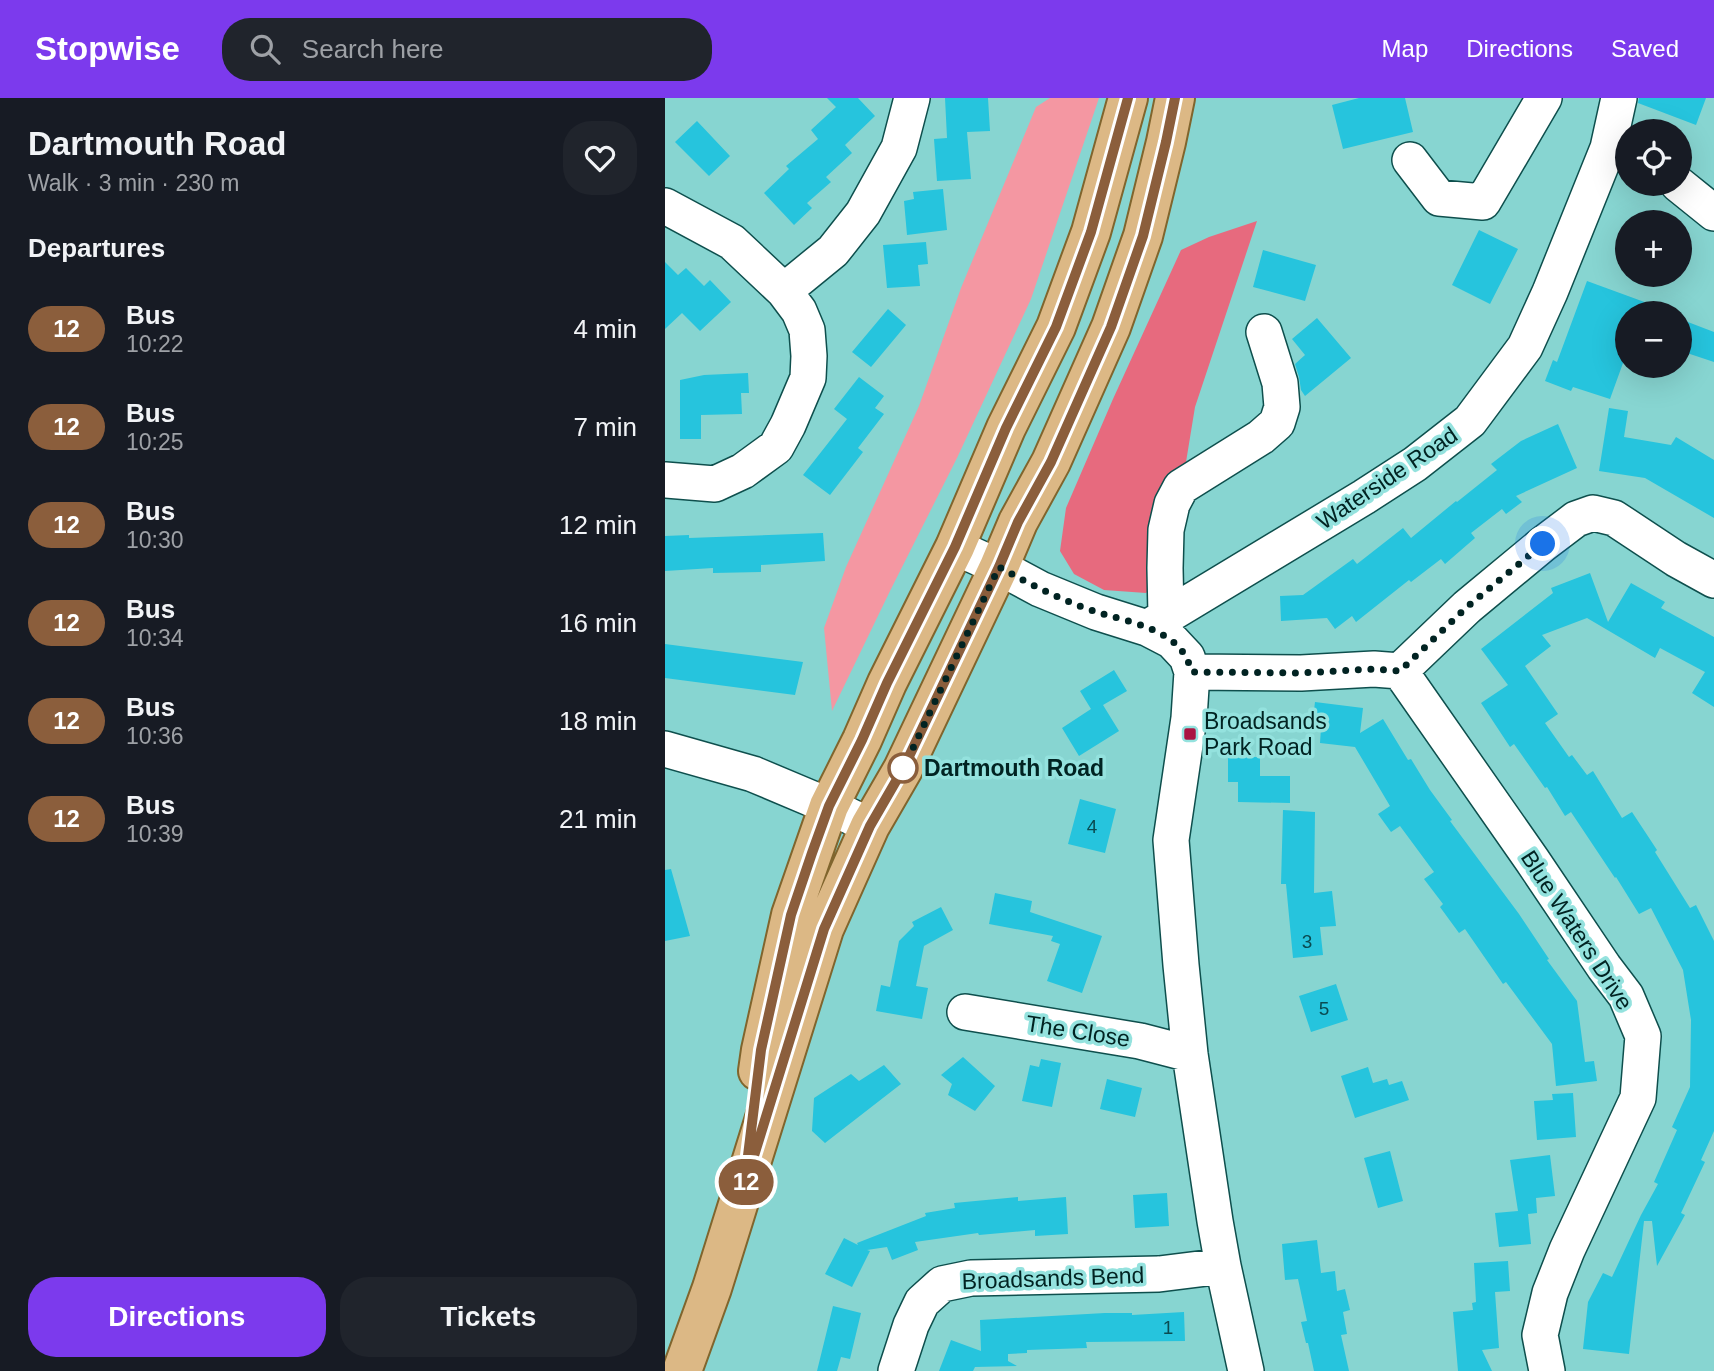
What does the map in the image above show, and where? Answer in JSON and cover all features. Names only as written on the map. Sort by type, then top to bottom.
[{"type":"main road","points":[[744,1188],[761,1050],[791,915],[829,806],[948,560],[1006,428],[1056,327],[1091,232],[1128,98]]},
{"type":"main road","points":[[682,1371],[712,1288],[824,929],[870,826],[903,769],[1018,522],[1051,462],[1111,327],[1138,249],[1175,98]]},
{"type":"street","points":[[784,291],[833,251],[863,213],[899,148],[912,98]]},
{"type":"street","points":[[1411,160],[1439,198],[1483,202],[1544,98]]},
{"type":"street","name":"Waterside Road","points":[[1619,98],[1619,119]]},
{"type":"street","name":"Waterside Road","points":[[1157,622],[1364,497],[1415,464],[1470,421],[1525,346],[1615,157]]},
{"type":"street","points":[[1692,195],[1714,213]]},
{"type":"street","points":[[665,206],[732,242],[784,291],[799,311],[807,330],[809,356],[809,378],[776,447],[743,471],[715,484],[665,480]]},
{"type":"street","points":[[1157,622],[1166,530],[1172,504],[1181,488],[1261,437],[1276,424],[1282,407],[1280,383],[1264,332]]},
{"type":"street","points":[[1192,672],[1301,673],[1374,669],[1400,671],[1467,607],[1534,552],[1576,519],[1593,513],[1613,519],[1714,580]]},
{"type":"street","points":[[948,560],[999,567],[1039,589],[1096,612],[1157,622],[1187,657],[1192,672],[1189,718],[1171,841],[1181,965],[1190,1054],[1223,1266],[1246,1371]]},
{"type":"street","name":"Blue Waters Drive","points":[[1400,671],[1626,996],[1643,1036],[1638,1098],[1567,1250],[1550,1293],[1540,1335],[1547,1371]]},
{"type":"street","points":[[665,749],[753,774],[870,826]]},
{"type":"street","name":"The Close","points":[[965,1012],[1140,1041],[1190,1054]]},
{"type":"street","name":"Broadsands Bend","points":[[896,1371],[911,1325],[922,1302],[942,1284],[971,1278],[1159,1274],[1223,1266]]},
{"type":"shaded area","points":[[1050,98],[1099,98],[1031,299],[957,458],[832,711],[824,628],[846,567],[919,406],[961,288],[1036,107]]},
{"type":"shaded area","points":[[1257,221],[1195,407],[1169,566],[1146,593],[1104,590],[1074,574],[1060,551],[1066,508],[1181,250],[1209,237]]},
{"type":"building","points":[[827,98],[858,98],[875,116],[845,145],[852,153],[826,177],[831,182],[807,203],[812,208],[794,225],[764,193],[789,169],[786,166],[818,139],[811,130],[836,107]]},
{"type":"building","points":[[945,98],[988,98],[990,131],[967,132],[971,179],[937,181],[934,139],[947,138]]},
{"type":"building","points":[[1359,98],[1405,98],[1413,132],[1343,149],[1332,105]]},
{"type":"building","points":[[1639,98],[1706,98],[1696,125],[1692,123],[1692,119],[1680,119],[1638,103]]},
{"type":"building","points":[[697,121],[730,156],[709,176],[675,142]]},
{"type":"building","points":[[943,189],[947,230],[907,235],[904,201],[914,199],[913,192]]},
{"type":"building","points":[[1479,230],[1518,249],[1490,304],[1452,285]]},
{"type":"building","points":[[926,242],[928,264],[918,265],[920,286],[887,288],[883,245]]},
{"type":"building","points":[[1263,250],[1316,265],[1305,301],[1253,287]]},
{"type":"building","points":[[665,262],[678,275],[686,268],[704,286],[710,280],[731,302],[700,331],[682,313],[665,329]]},
{"type":"building","points":[[1587,281],[1642,301],[1615,301],[1615,378],[1618,378],[1610,399],[1573,387],[1571,391],[1545,381],[1553,360],[1557,362]]},
{"type":"building","points":[[888,309],[906,325],[871,367],[852,352]]},
{"type":"building","points":[[1317,318],[1351,358],[1305,396],[1295,364],[1305,355],[1292,339]]},
{"type":"building","points":[[1692,324],[1714,332],[1714,362],[1692,355]]},
{"type":"building","points":[[748,373],[749,393],[741,393],[742,414],[701,415],[701,439],[680,439],[680,380],[704,375]]},
{"type":"building","points":[[859,377],[884,396],[875,408],[884,414],[858,448],[863,452],[830,495],[803,475],[847,419],[834,409]]},
{"type":"building","points":[[1609,408],[1628,411],[1624,437],[1671,445],[1676,437],[1714,460],[1714,518],[1645,478],[1599,471]]},
{"type":"building","points":[[1558,424],[1577,468],[1516,496],[1522,502],[1506,514],[1502,509],[1471,533],[1475,538],[1445,564],[1441,559],[1411,582],[1409,580],[1356,622],[1352,616],[1335,629],[1327,618],[1281,621],[1280,596],[1303,595],[1353,559],[1357,564],[1403,528],[1411,538],[1497,470],[1491,464],[1521,441]]},
{"type":"building","points":[[823,533],[825,561],[761,565],[761,572],[713,573],[713,568],[665,571],[665,536],[689,535],[689,538]]},
{"type":"building","points":[[1590,573],[1608,622],[1631,583],[1665,602],[1661,608],[1714,637],[1714,707],[1692,693],[1705,672],[1660,648],[1655,658],[1587,618],[1542,635],[1551,646],[1525,666],[1558,714],[1545,723],[1569,757],[1572,755],[1587,775],[1593,771],[1622,818],[1632,812],[1690,908],[1696,905],[1714,941],[1714,1131],[1701,1160],[1705,1162],[1681,1213],[1685,1215],[1657,1266],[1652,1221],[1644,1221],[1629,1354],[1583,1349],[1588,1302],[1603,1273],[1612,1277],[1658,1184],[1654,1182],[1677,1130],[1672,1127],[1690,1087],[1691,1020],[1683,970],[1651,908],[1639,914],[1571,812],[1565,816],[1514,744],[1510,747],[1481,703],[1508,685],[1481,649],[1553,593],[1551,588]]},
{"type":"building","points":[[665,644],[803,662],[795,695],[665,678]]},
{"type":"building","points":[[1114,670],[1127,691],[1103,705],[1119,731],[1079,756],[1062,728],[1091,709],[1080,691]]},
{"type":"building","points":[[1315,702],[1363,708],[1360,733],[1383,719],[1408,760],[1411,759],[1452,820],[1450,821],[1519,914],[1549,959],[1547,960],[1577,1001],[1585,1062],[1594,1061],[1597,1081],[1556,1086],[1552,1044],[1506,982],[1503,984],[1465,929],[1459,933],[1440,907],[1443,904],[1424,879],[1434,872],[1400,826],[1391,832],[1378,814],[1390,806],[1355,747],[1320,743],[1321,728],[1312,727]]},
{"type":"building","points":[[1228,757],[1260,757],[1260,776],[1290,776],[1290,803],[1238,802],[1238,782],[1228,782]]},
{"type":"building","points":[[1080,799],[1116,809],[1105,853],[1068,844]]},
{"type":"building","points":[[1283,810],[1315,812],[1314,893],[1332,891],[1336,926],[1320,927],[1323,955],[1293,958],[1286,884],[1281,884]]},
{"type":"building","points":[[671,869],[690,936],[665,941],[665,870]]},
{"type":"building","points":[[995,893],[1032,901],[1030,912],[1102,936],[1082,993],[1047,981],[1060,944],[1051,941],[1053,936],[989,924]]},
{"type":"building","points":[[941,907],[953,930],[924,946],[916,986],[928,988],[922,1019],[876,1011],[881,985],[890,987],[899,941],[914,926],[912,922]]},
{"type":"building","points":[[1336,984],[1348,1020],[1311,1032],[1299,996]]},
{"type":"building","points":[[963,1057],[995,1086],[975,1111],[948,1095],[952,1084],[941,1075]]},
{"type":"building","points":[[1041,1059],[1061,1063],[1052,1107],[1022,1101],[1030,1065],[1039,1067]]},
{"type":"building","points":[[884,1065],[901,1084],[825,1143],[812,1131],[814,1098],[851,1074],[859,1081]]},
{"type":"building","points":[[1368,1067],[1373,1083],[1387,1079],[1389,1085],[1402,1081],[1409,1100],[1355,1118],[1341,1076]]},
{"type":"building","points":[[1107,1079],[1142,1088],[1135,1117],[1100,1109]]},
{"type":"building","points":[[1573,1093],[1576,1137],[1537,1140],[1534,1101],[1553,1100],[1552,1094]]},
{"type":"building","points":[[1390,1151],[1403,1201],[1378,1208],[1364,1158]]},
{"type":"building","points":[[1550,1155],[1555,1196],[1536,1198],[1537,1213],[1528,1214],[1531,1244],[1499,1247],[1495,1213],[1518,1211],[1510,1160]]},
{"type":"building","points":[[1167,1193],[1169,1226],[1135,1228],[1133,1195]]},
{"type":"building","points":[[1018,1197],[1018,1201],[1066,1197],[1068,1234],[1035,1236],[1035,1230],[978,1233],[915,1242],[918,1250],[892,1260],[887,1247],[867,1250],[870,1251],[852,1287],[825,1274],[844,1238],[858,1245],[857,1243],[926,1216],[925,1213],[955,1208],[954,1203]]},
{"type":"building","points":[[1317,1240],[1321,1273],[1335,1271],[1337,1291],[1345,1289],[1350,1310],[1343,1312],[1347,1334],[1341,1335],[1349,1371],[1314,1371],[1301,1322],[1307,1321],[1298,1279],[1285,1280],[1282,1244]]},
{"type":"building","points":[[1508,1261],[1510,1291],[1495,1292],[1499,1348],[1482,1350],[1492,1371],[1458,1371],[1453,1312],[1473,1310],[1472,1303],[1476,1302],[1474,1263]]},
{"type":"building","points":[[833,1306],[861,1313],[850,1359],[841,1357],[837,1371],[817,1371]]},
{"type":"building","points":[[1184,1312],[1185,1341],[1086,1342],[1087,1348],[1027,1350],[1027,1353],[1008,1354],[1008,1361],[1017,1366],[975,1367],[973,1371],[939,1371],[951,1340],[981,1351],[980,1320]]},
{"type":"bus line","name":"12","points":[[1128,98],[1091,232],[1056,327],[1006,428],[955,547],[829,806],[812,853],[791,915],[761,1050],[744,1188],[824,929],[870,826],[903,769],[1018,522],[1051,462],[1111,327],[1143,236],[1175,98]]},
{"type":"place","name":"Broadsands Park Road","points":[[1190,734]]},
{"type":"place","name":"Dartmouth Road","points":[[903,768]]},
{"type":"route","points":[[903,768],[999,567],[1039,589],[1096,612],[1147,628],[1173,641],[1187,657],[1192,672],[1301,673],[1374,669],[1400,671],[1467,607],[1543,544]]}]
